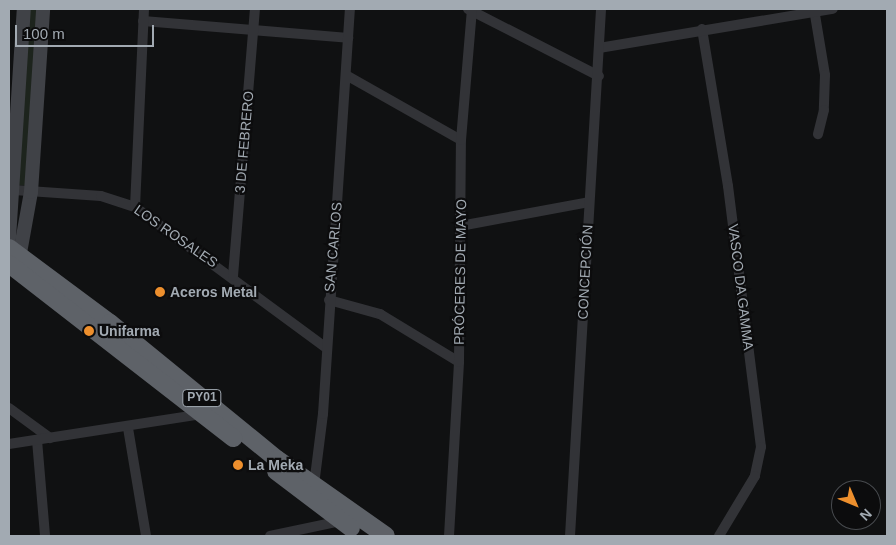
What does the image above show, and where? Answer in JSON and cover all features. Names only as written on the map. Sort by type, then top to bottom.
[{"type":"highway","name":"PY01","points":[[14,260],[202,414],[340,521],[364,536]]},
{"type":"highway","name":"PY01","points":[[14,260],[314,485],[386,536]]},
{"type":"street","points":[[9,238],[14,190],[13,121],[24,9]]},
{"type":"street","points":[[14,260],[31,192],[43,9]]},
{"type":"street","points":[[135,207],[144,9]]},
{"type":"street","name":"3 DE FEBRERO","points":[[233,276],[255,9]]},
{"type":"street","name":"SAN CARLOS","points":[[314,485],[350,9]]},
{"type":"street","name":"CONCEPCIÓN","points":[[570,536],[589,202],[599,76],[601,9]]},
{"type":"street","points":[[599,48],[814,10],[833,9]]},
{"type":"street","points":[[471,10],[599,76]]},
{"type":"street","name":"PRÓCERES DE MAYO","points":[[449,536],[459,362],[462,140],[471,10]]},
{"type":"street","points":[[814,10],[825,75],[824,110],[818,134]]},
{"type":"street","points":[[143,21],[348,38]]},
{"type":"street","name":"VASCO DA GAMMA","points":[[702,29],[728,186],[761,447],[755,476],[719,536]]},
{"type":"street","points":[[346,76],[462,140]]},
{"type":"street","name":"LOS ROSALES","points":[[14,190],[101,196],[135,207],[233,276],[325,346]]},
{"type":"street","points":[[460,226],[589,202]]},
{"type":"street","points":[[328,300],[359,306],[396,321],[459,362]]},
{"type":"street","points":[[9,408],[50,438]]},
{"type":"street","points":[[9,444],[128,428],[202,414]]},
{"type":"street","points":[[128,428],[146,536]]},
{"type":"street","points":[[37,440],[46,536]]},
{"type":"street","points":[[270,536],[340,521]]},
{"type":"shaded area","points":[[30,9],[47,9],[30,186],[18,185]]},
{"type":"place","name":"Aceros Metal","points":[[160,292]]},
{"type":"place","name":"Unifarma","points":[[89,331]]},
{"type":"place","name":"La Meka","points":[[238,465]]}]
